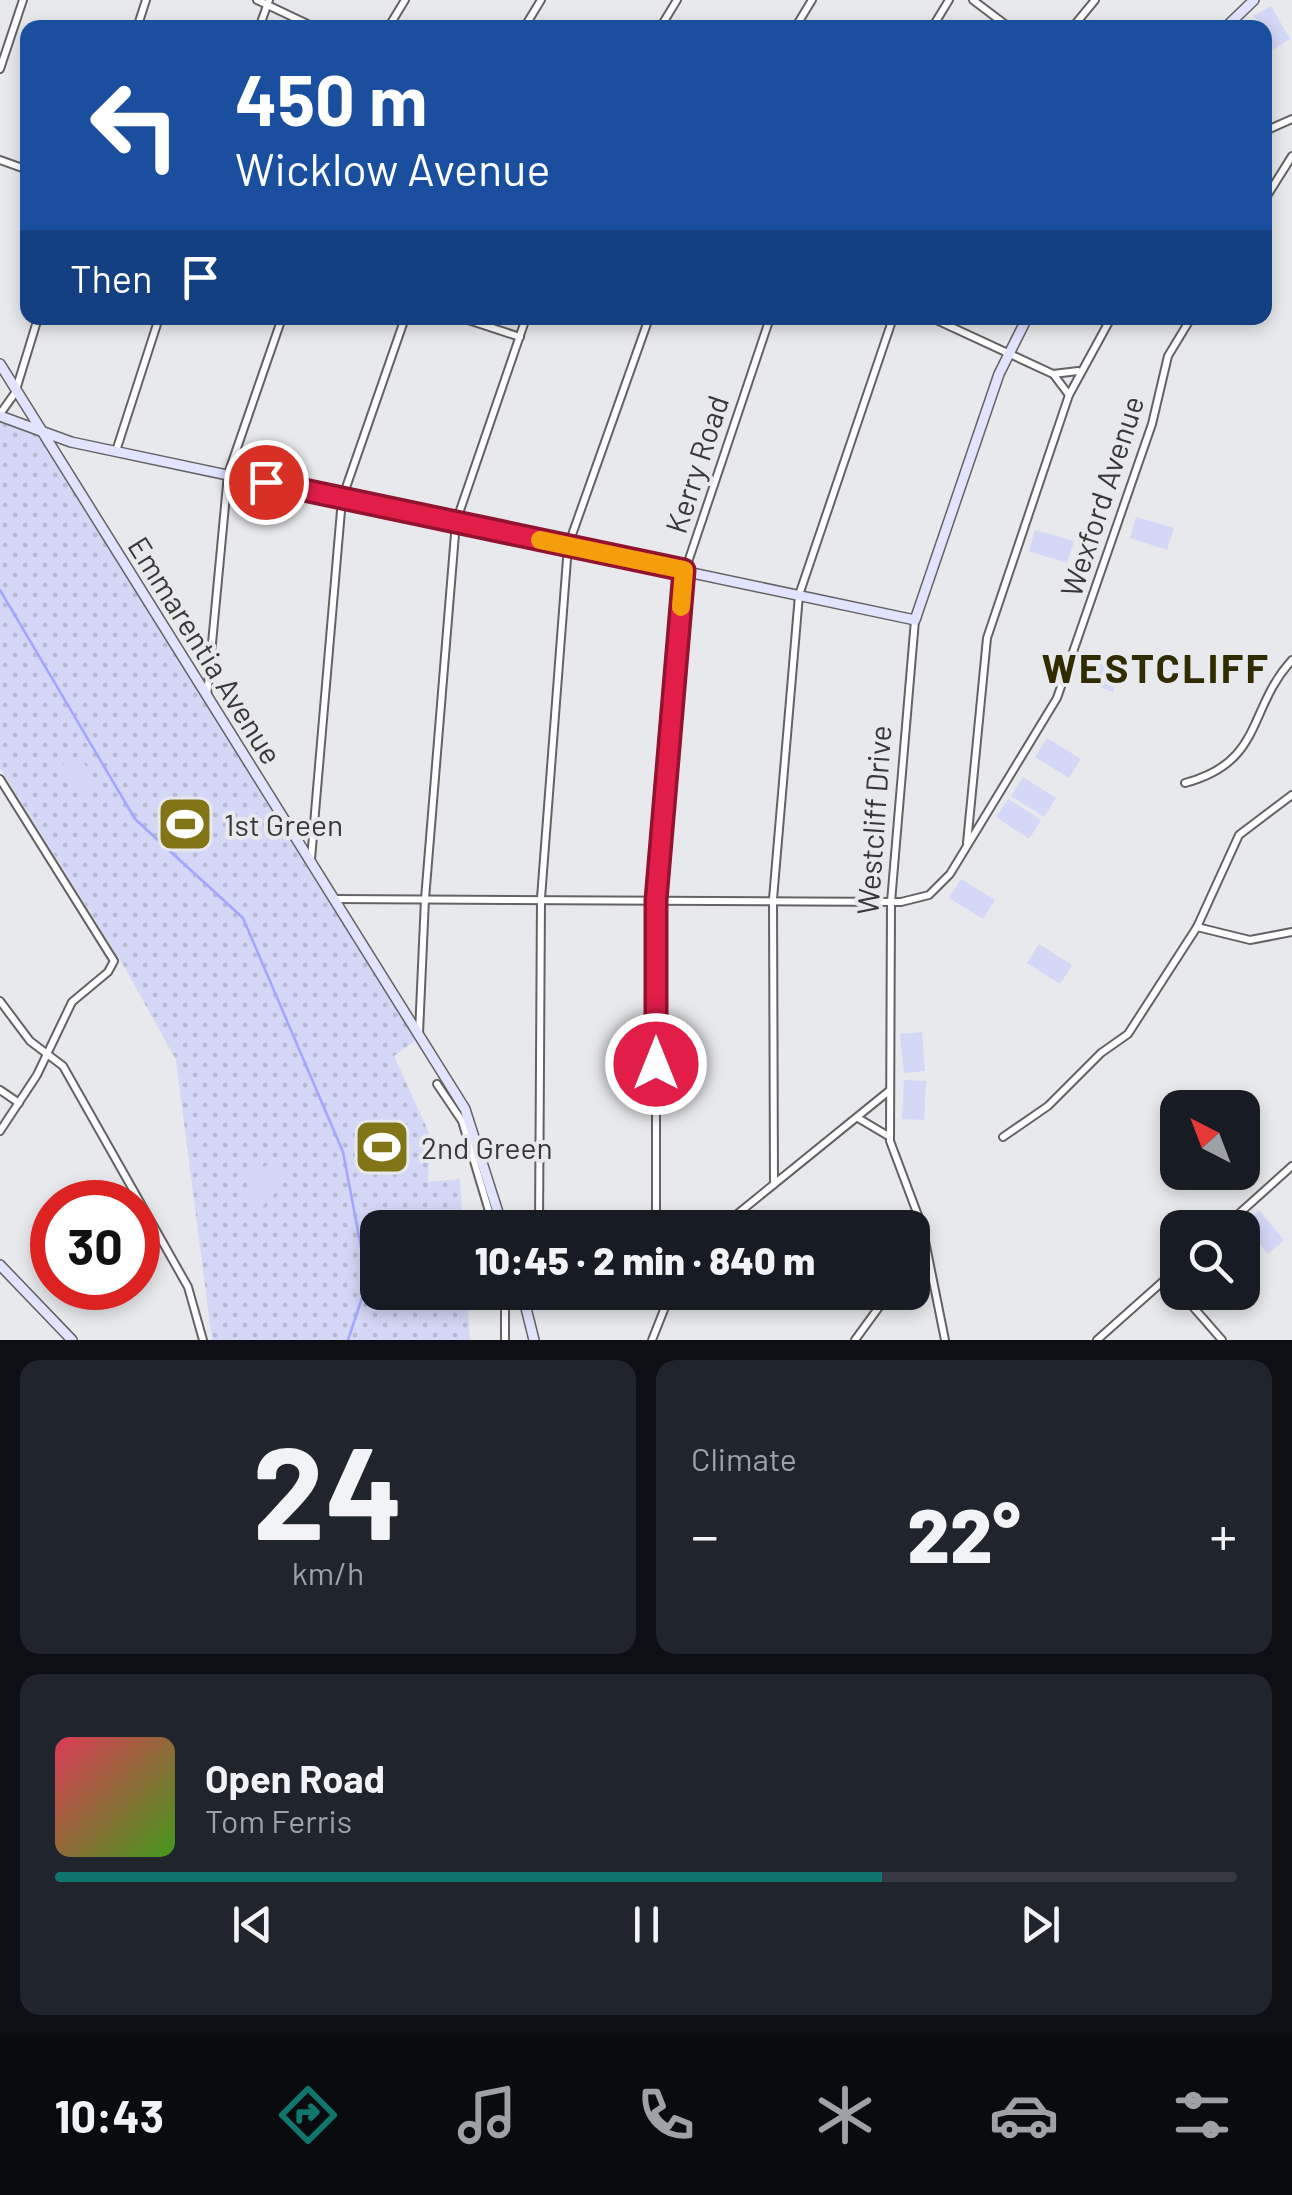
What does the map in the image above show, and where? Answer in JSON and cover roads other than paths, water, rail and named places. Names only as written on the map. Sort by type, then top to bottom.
[{"type":"street","points":[[0,69],[24,0]]},
{"type":"street","points":[[257,0],[301,20]]},
{"type":"street","points":[[973,0],[999,20]]},
{"type":"street","points":[[1079,20],[1095,0]]},
{"type":"street","points":[[1233,20],[1254,0]]},
{"type":"street","points":[[1272,188],[1292,156]]},
{"type":"street","points":[[36,325],[16,389],[0,415],[46,434],[915,620]]},
{"type":"street","points":[[116,452],[157,325]]},
{"type":"street","points":[[207,698],[228,474],[280,325]]},
{"type":"street","points":[[310,865],[342,499],[403,325]]},
{"type":"street","points":[[483,325],[520,337]]},
{"type":"street","points":[[419,1036],[425,899],[456,522],[524,325]]},
{"type":"street","points":[[539,1210],[541,898],[568,546],[647,325]]},
{"type":"street","name":"Kerry Road","points":[[656,1210],[656,900],[684,570],[768,325]]},
{"type":"street","points":[[774,1184],[773,900],[799,595],[891,325]]},
{"type":"street","points":[[946,325],[1053,374],[1079,371]]},
{"type":"street","name":"Westcliff Drive","points":[[914,1210],[890,1137],[890,902],[915,620],[1006,354],[1023,325]]},
{"type":"street","points":[[966,845],[986,638],[1069,396],[1107,325]]},
{"type":"street","name":"Wexford Avenue","points":[[332,900],[890,902],[914,900],[933,892],[945,882],[1058,698],[1152,424],[1168,356],[1187,325]]},
{"type":"street","name":"Emmarentia Avenue","points":[[0,364],[471,1121],[498,1210]]},
{"type":"street","points":[[1053,374],[1069,396]]},
{"type":"street","points":[[1185,783],[1210,776],[1241,752],[1278,676],[1292,660]]},
{"type":"street","points":[[0,779],[109,947],[114,966],[72,1002],[48,1052],[0,1131]]},
{"type":"street","points":[[1003,1137],[1048,1106],[1101,1053],[1120,1040],[1197,928],[1239,836],[1292,795]]},
{"type":"street","points":[[970,800],[979,806],[994,805]]},
{"type":"street","points":[[1197,928],[1250,940],[1292,932]]},
{"type":"street","points":[[0,1001],[30,1041],[64,1066],[188,1288],[203,1340]]},
{"type":"street","points":[[437,1084],[462,1120],[489,1210]]},
{"type":"street","points":[[0,1090],[18,1103]]},
{"type":"street","points":[[742,1210],[890,1090]]},
{"type":"street","points":[[858,1118],[890,1137]]},
{"type":"street","points":[[1242,1210],[1292,1166]]},
{"type":"street","points":[[0,1265],[72,1340]]},
{"type":"street","name":"Westcliff Drive","points":[[930,1267],[944,1340]]},
{"type":"street","points":[[1096,1340],[1160,1283]]},
{"type":"street","points":[[505,1310],[505,1340]]},
{"type":"street","points":[[528,1310],[536,1336]]},
{"type":"street","points":[[652,1340],[664,1310]]},
{"type":"street","points":[[855,1340],[877,1310]]},
{"type":"street","points":[[1196,1310],[1222,1340]]},
{"type":"waterway","points":[[0,590],[135,819],[243,918],[343,1152],[365,1268],[365,1289],[348,1340]]},
{"type":"place","name":"1st Green","points":[[185,824]]},
{"type":"place","name":"2nd Green","points":[[382,1147]]},
{"type":"district","name":"WESTCLIFF","points":[[1156,667]]}]
